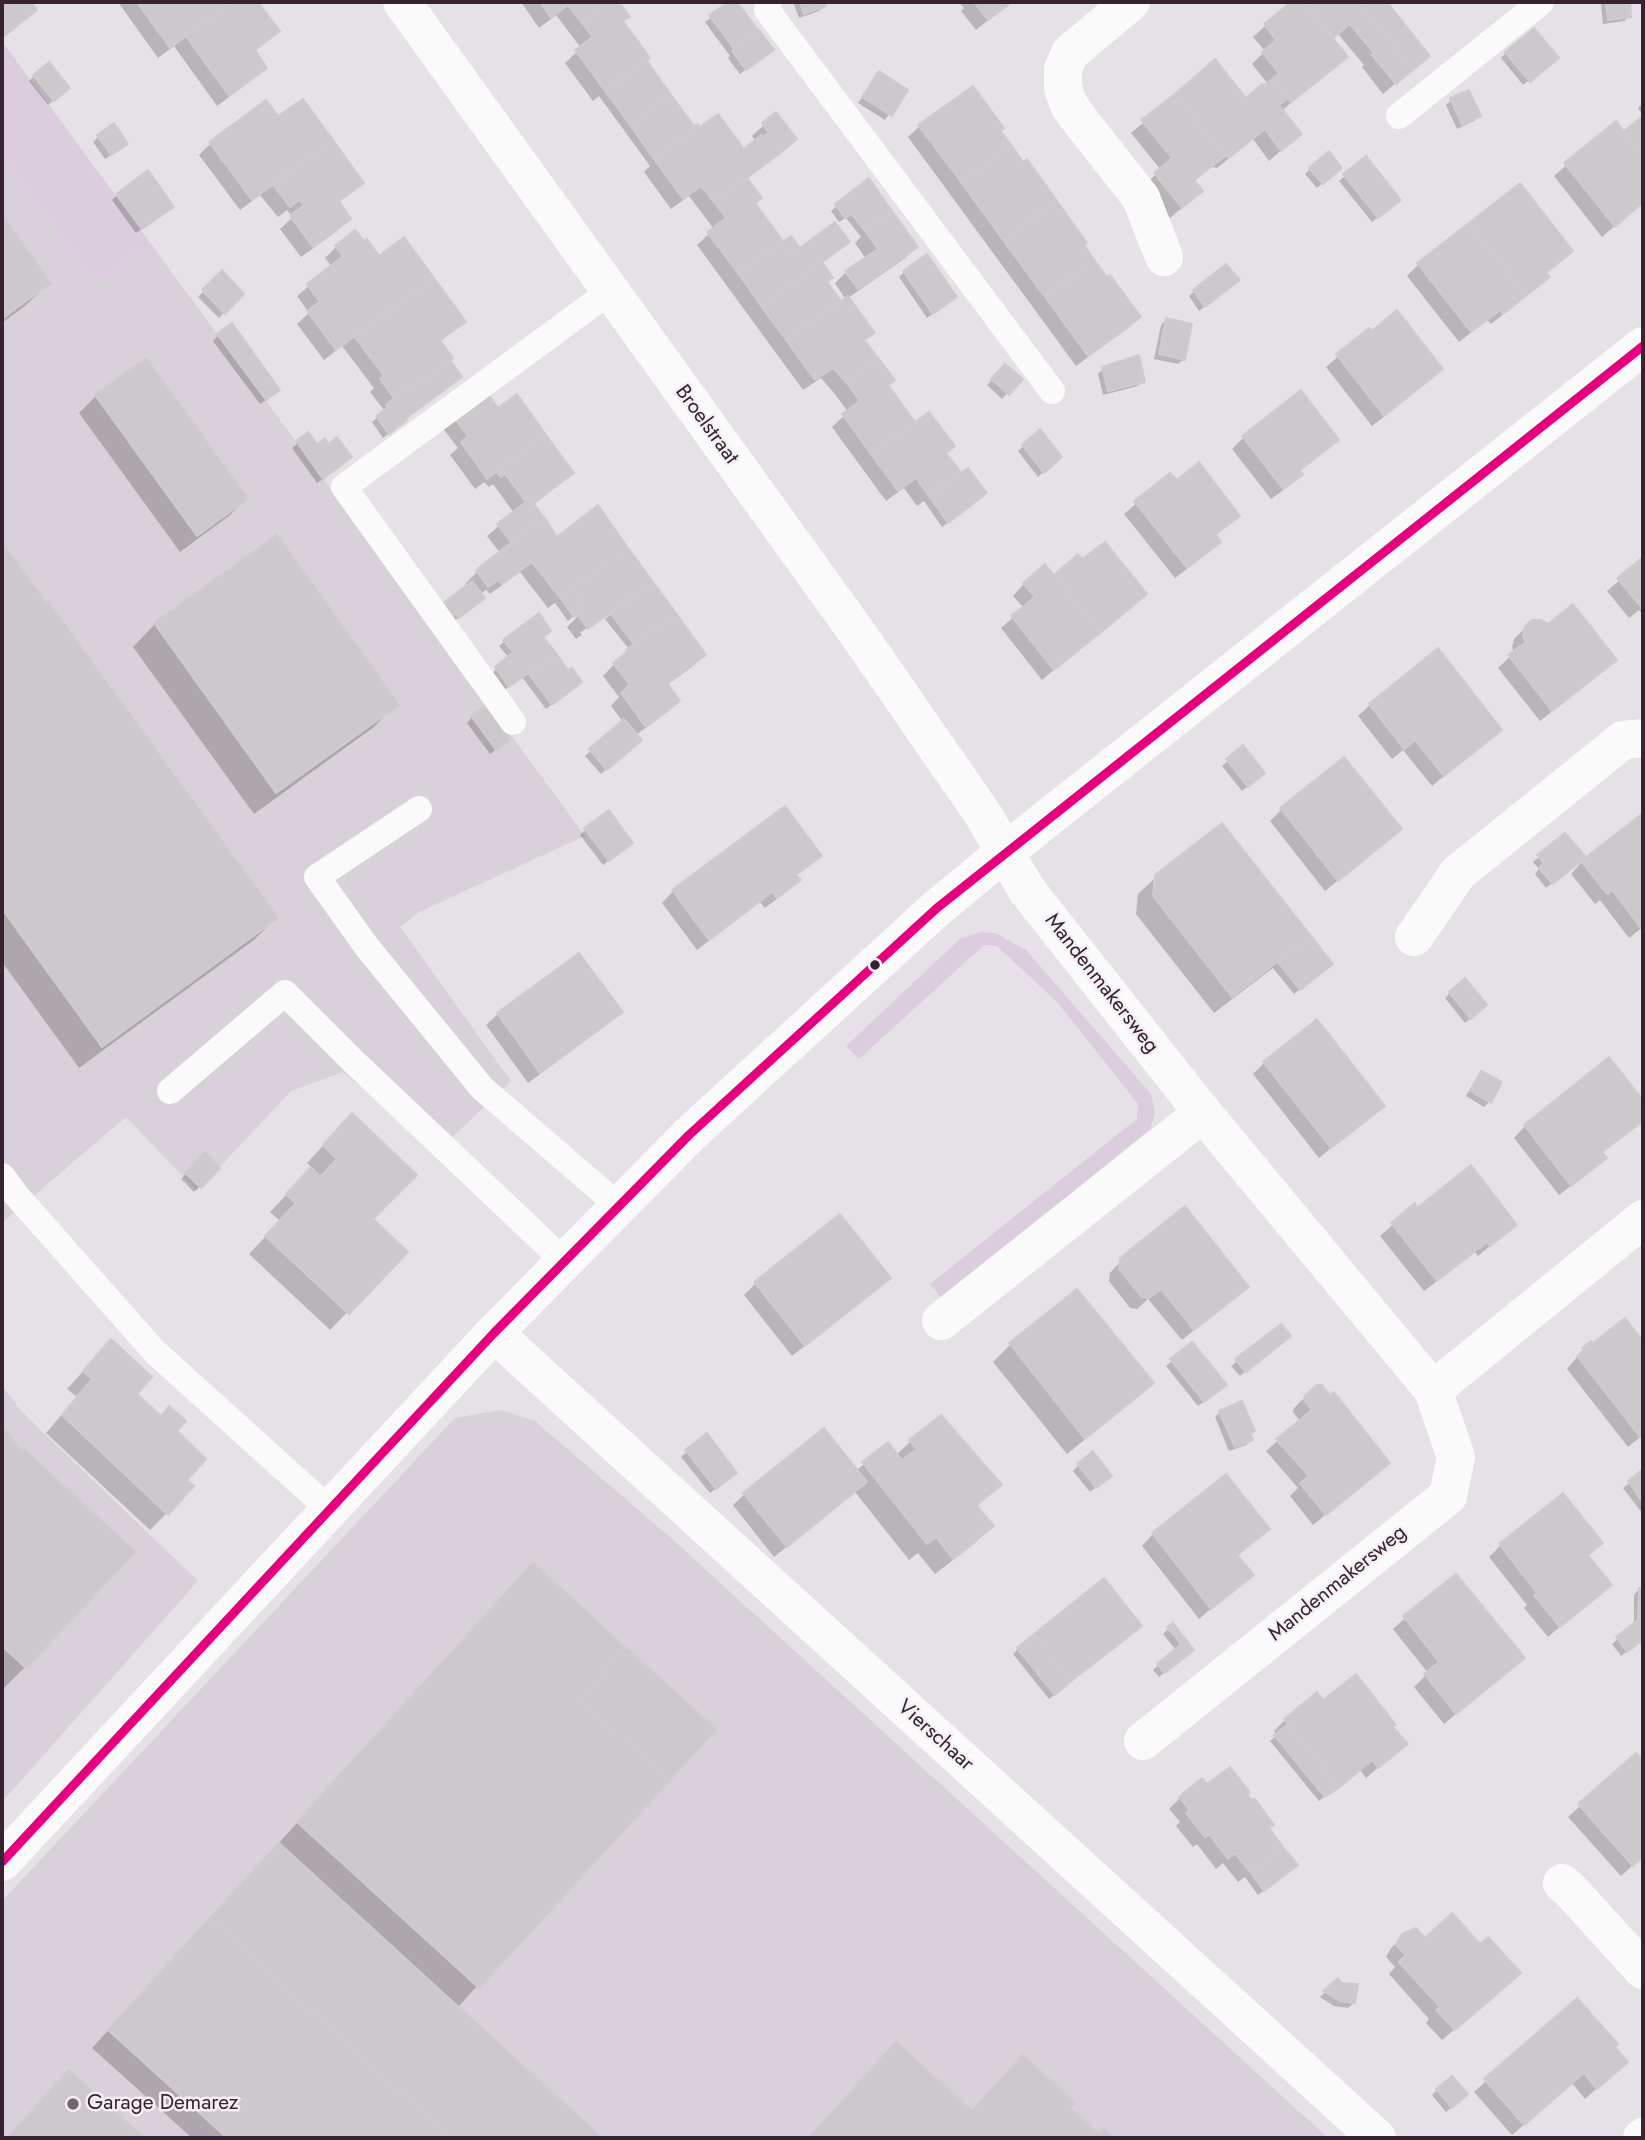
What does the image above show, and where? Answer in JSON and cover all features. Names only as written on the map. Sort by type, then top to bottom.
[{"type":"street","name":"Broelstraat","points":[[402,2],[858,634],[984,816],[1005,852]]},
{"type":"street","points":[[1131,2],[1070,53],[1063,69],[1063,88],[1069,106],[1141,198],[1164,257]]},
{"type":"street","points":[[2,1862],[494,1333],[688,1135],[937,908],[1643,346]]},
{"type":"street","points":[[1414,937],[1458,873],[1622,740],[1643,738]]},
{"type":"street","name":"Mandenmakersweg","points":[[1005,852],[1026,889],[1203,1113],[1433,1390],[1456,1457],[1448,1496],[1143,1741]]},
{"type":"street","points":[[941,1321],[1203,1113]]},
{"type":"street","points":[[1433,1390],[1643,1219]]},
{"type":"street","name":"Vierschaar","points":[[494,1333],[1377,2138]]},
{"type":"street","points":[[1562,1883],[1643,1970]]},
{"type":"lane","points":[[769,2],[767,10],[1052,391]]},
{"type":"lane","points":[[1399,116],[1541,2]]},
{"type":"lane","points":[[513,722],[344,487],[610,292]]},
{"type":"lane","points":[[419,809],[317,877],[367,947],[482,1088],[619,1206]]},
{"type":"lane","points":[[170,1091],[285,993],[352,1061],[564,1261]]},
{"type":"lane","points":[[2,1176],[155,1352],[330,1510]]},
{"type":"shaded area","points":[[2,41],[151,244],[95,286],[2,159]]},
{"type":"shaded area","points":[[2,159],[95,286],[151,244],[585,836],[419,912],[400,927],[511,1081],[438,1151],[343,1072],[291,1091],[197,1191],[126,1117],[2,1223]]},
{"type":"shaded area","points":[[980,932],[995,933],[1026,950],[1151,1094],[1155,1113],[1150,1129],[942,1299],[930,1284],[1137,1119],[1138,1104],[1058,1003],[997,946],[984,945],[859,1059],[846,1046],[960,939]]},
{"type":"shaded area","points":[[2,1385],[22,1412],[198,1581],[2,1802]]},
{"type":"shaded area","points":[[501,1410],[535,1421],[671,1538],[1328,2138],[2,2138],[2,1901],[455,1418]]},
{"type":"building","points":[[2,2],[31,2],[37,10],[2,38]]},
{"type":"building","points":[[137,2],[232,2],[170,48]]},
{"type":"building","points":[[232,2],[258,2],[280,31],[255,50],[267,68],[229,96],[186,36]]},
{"type":"building","points":[[540,2],[608,2],[581,22],[568,5],[551,18]]},
{"type":"building","points":[[608,2],[619,2],[630,17],[623,21],[650,58],[605,91],[575,50],[593,37],[581,22]]},
{"type":"building","points":[[729,2],[737,2],[759,31],[734,49],[709,15]]},
{"type":"building","points":[[800,2],[825,2],[826,6],[804,14]]},
{"type":"building","points":[[974,2],[1012,2],[988,20]]},
{"type":"building","points":[[1291,2],[1304,2],[1348,57],[1291,102],[1272,79],[1279,73],[1262,52],[1276,40],[1264,24]]},
{"type":"building","points":[[1304,2],[1359,2],[1413,70],[1396,84],[1350,24],[1333,38]]},
{"type":"building","points":[[1359,2],[1387,2],[1430,56],[1413,70]]},
{"type":"building","points":[[1606,2],[1630,2],[1631,17],[1608,20]]},
{"type":"building","points":[[1534,28],[1559,58],[1530,82],[1505,52]]},
{"type":"building","points":[[760,31],[774,50],[746,70],[732,51]]},
{"type":"building","points":[[1215,59],[1246,98],[1272,79],[1287,99],[1279,105],[1302,134],[1281,151],[1265,129],[1230,157],[1225,156],[1175,94]]},
{"type":"building","points":[[647,61],[671,95],[630,125],[605,91]]},
{"type":"building","points":[[49,62],[70,88],[54,101],[33,75]]},
{"type":"building","points":[[879,71],[908,90],[892,116],[862,97]]},
{"type":"building","points":[[973,86],[1004,128],[1000,130],[1012,146],[961,182],[918,125]]},
{"type":"building","points":[[1469,90],[1481,116],[1462,125],[1450,98]]},
{"type":"building","points":[[1175,94],[1225,156],[1194,180],[1203,191],[1182,208],[1154,173],[1172,158],[1141,120]]},
{"type":"building","points":[[671,95],[694,126],[698,124],[700,127],[654,159],[630,125]]},
{"type":"building","points":[[303,99],[333,140],[252,200],[209,142],[266,100],[278,116]]},
{"type":"building","points":[[776,112],[797,139],[714,202],[701,186],[683,199],[654,159],[718,114],[744,149],[761,135],[762,137],[769,133],[762,123]]},
{"type":"building","points":[[1643,116],[1643,155],[1624,131]]},
{"type":"building","points":[[1616,121],[1643,155],[1643,202],[1615,227],[1564,163]]},
{"type":"building","points":[[114,123],[128,144],[111,155],[97,135]]},
{"type":"building","points":[[333,140],[364,183],[339,201],[351,219],[313,247],[290,216],[304,205],[299,200],[290,207],[273,185]]},
{"type":"building","points":[[1012,146],[1023,162],[1027,159],[1057,201],[1003,240],[961,182]]},
{"type":"building","points":[[1329,151],[1342,168],[1323,184],[1309,168]]},
{"type":"building","points":[[1366,156],[1401,200],[1378,218],[1343,174]]},
{"type":"building","points":[[148,170],[174,207],[142,229],[116,194]]},
{"type":"building","points":[[747,178],[762,198],[755,203],[783,241],[738,273],[707,232],[726,218],[714,202]]},
{"type":"building","points":[[869,178],[892,211],[865,231],[852,214],[845,218],[835,204]]},
{"type":"building","points":[[1520,183],[1573,251],[1546,273],[1550,277],[1527,295],[1469,223]]},
{"type":"building","points":[[1057,201],[1087,243],[1084,245],[1095,261],[1045,297],[1003,240]]},
{"type":"building","points":[[892,211],[918,247],[858,289],[845,271],[878,249],[865,231]]},
{"type":"building","points":[[2,216],[51,283],[2,319]]},
{"type":"building","points":[[835,222],[850,242],[761,306],[738,273],[780,243],[789,256]]},
{"type":"building","points":[[1469,223],[1527,295],[1503,314],[1500,310],[1471,332],[1417,263]]},
{"type":"building","points":[[355,230],[364,241],[367,239],[379,256],[404,237],[434,278],[336,350],[307,311],[320,302],[307,284],[343,256],[335,246]]},
{"type":"building","points":[[791,236],[800,248],[789,256],[780,243]]},
{"type":"building","points":[[927,254],[957,297],[933,314],[903,271]]},
{"type":"building","points":[[1095,261],[1107,277],[1110,275],[1141,317],[1088,356],[1045,297]]},
{"type":"building","points":[[822,262],[833,278],[827,282],[841,301],[786,340],[761,306]]},
{"type":"building","points":[[1226,264],[1240,280],[1205,307],[1193,290]]},
{"type":"building","points":[[222,270],[244,294],[225,314],[202,290]]},
{"type":"building","points":[[434,278],[466,322],[440,340],[453,358],[420,383],[419,381],[394,398],[380,379],[384,376],[354,336]]},
{"type":"building","points":[[848,296],[875,333],[864,340],[879,359],[846,382],[833,368],[815,380],[786,340]]},
{"type":"building","points":[[1397,310],[1443,369],[1384,416],[1336,354],[1369,328],[1372,331]]},
{"type":"building","points":[[1166,318],[1192,324],[1185,360],[1159,354]]},
{"type":"building","points":[[232,323],[280,390],[266,400],[217,334]]},
{"type":"building","points":[[1139,355],[1145,382],[1108,391],[1102,367]]},
{"type":"building","points":[[146,358],[248,499],[197,536],[95,395]]},
{"type":"building","points":[[879,359],[895,380],[888,385],[915,422],[871,454],[842,414],[860,401],[846,382]]},
{"type":"building","points":[[450,360],[462,377],[389,434],[376,416],[388,407],[386,405],[394,398],[419,381],[420,383]]},
{"type":"building","points":[[1005,364],[1023,379],[1009,395],[991,379]]},
{"type":"building","points":[[484,388],[498,408],[517,394],[546,435],[487,479],[461,442],[468,436],[451,414]]},
{"type":"building","points":[[1301,390],[1339,440],[1300,470],[1303,475],[1283,489],[1242,436]]},
{"type":"building","points":[[929,412],[955,446],[946,453],[961,472],[929,496],[916,478],[898,491],[871,454]]},
{"type":"building","points":[[1040,429],[1062,457],[1044,473],[1022,445]]},
{"type":"building","points":[[308,432],[317,444],[325,438],[328,444],[337,437],[352,457],[323,479],[296,441]]},
{"type":"building","points":[[546,435],[574,473],[533,503],[544,517],[511,542],[497,524],[526,502],[505,474],[501,477],[496,472]]},
{"type":"building","points":[[1199,462],[1240,516],[1216,534],[1221,542],[1187,568],[1134,501],[1170,473],[1177,480]]},
{"type":"building","points":[[968,468],[987,493],[948,523],[929,496]]},
{"type":"building","points":[[598,505],[628,548],[560,598],[532,562],[502,584],[498,580],[488,587],[476,570],[544,517],[557,537]]},
{"type":"building","points":[[277,535],[399,705],[276,793],[154,623]]},
{"type":"building","points":[[1105,542],[1147,594],[1100,633],[1054,575],[1078,554],[1082,559]]},
{"type":"building","points":[[2,543],[278,918],[102,1047],[2,909]]},
{"type":"building","points":[[628,548],[653,582],[588,629],[577,614],[586,607],[572,589]]},
{"type":"building","points":[[1643,557],[1643,607],[1642,608],[1617,578]]},
{"type":"building","points":[[1045,564],[1100,633],[1054,670],[1011,616],[1035,597],[1023,583]]},
{"type":"building","points":[[472,581],[485,598],[459,618],[456,614],[448,620],[438,607]]},
{"type":"building","points":[[653,582],[676,613],[634,644],[610,613]]},
{"type":"building","points":[[572,589],[586,607],[574,617],[560,598]]},
{"type":"building","points":[[1573,604],[1617,660],[1552,711],[1508,655],[1526,642],[1523,635],[1525,626],[1532,620],[1541,620],[1548,624]]},
{"type":"building","points":[[539,613],[551,631],[543,637],[556,653],[509,687],[495,667],[513,652],[503,640]]},
{"type":"building","points":[[676,613],[706,655],[667,683],[680,701],[646,727],[621,693],[630,685],[613,663],[627,652],[626,650]]},
{"type":"building","points":[[1438,648],[1502,730],[1444,776],[1415,740],[1404,749],[1369,704]]},
{"type":"building","points":[[556,653],[568,670],[572,668],[582,682],[552,705],[528,673]]},
{"type":"building","points":[[485,706],[510,740],[496,750],[471,716]]},
{"type":"building","points":[[624,719],[642,740],[607,770],[589,749]]},
{"type":"building","points":[[1243,745],[1265,773],[1248,787],[1226,759]]},
{"type":"building","points":[[1344,757],[1402,829],[1338,881],[1280,808]]},
{"type":"building","points":[[785,806],[822,856],[796,875],[801,880],[777,898],[772,892],[709,940],[672,890]]},
{"type":"building","points":[[609,810],[633,843],[609,861],[584,828]]},
{"type":"building","points":[[1643,813],[1641,928],[1612,890],[1607,894],[1581,861]]},
{"type":"building","points":[[1222,823],[1311,936],[1232,997],[1153,896],[1155,875]]},
{"type":"building","points":[[1565,833],[1586,857],[1553,884],[1539,868],[1544,863],[1537,855]]},
{"type":"building","points":[[1311,936],[1333,964],[1300,990],[1278,962]]},
{"type":"building","points":[[579,953],[623,1012],[540,1073],[497,1013]]},
{"type":"building","points":[[1465,978],[1487,1005],[1471,1019],[1449,992]]},
{"type":"building","points":[[1317,1019],[1385,1106],[1331,1148],[1263,1062]]},
{"type":"building","points":[[1609,1057],[1643,1100],[1643,1121],[1602,1152],[1607,1158],[1571,1186],[1524,1125]]},
{"type":"building","points":[[1481,1071],[1502,1082],[1491,1103],[1470,1091]]},
{"type":"building","points":[[352,1113],[417,1175],[373,1219],[408,1252],[349,1314],[265,1236],[296,1203],[286,1194],[311,1167],[320,1177],[337,1159],[323,1145]]},
{"type":"building","points":[[205,1152],[220,1168],[201,1188],[185,1173]]},
{"type":"building","points":[[1471,1165],[1517,1225],[1490,1246],[1487,1242],[1437,1281],[1391,1223],[1415,1203],[1417,1208]]},
{"type":"building","points":[[1185,1206],[1249,1287],[1194,1330],[1161,1289],[1149,1298],[1142,1297],[1119,1269],[1120,1259]]},
{"type":"building","points":[[840,1214],[891,1278],[805,1346],[754,1282]]},
{"type":"building","points":[[1077,1289],[1154,1383],[1085,1439],[1009,1343]]},
{"type":"building","points":[[1625,1318],[1643,1341],[1643,1434],[1640,1437],[1577,1356],[1584,1350],[1582,1348],[1591,1341],[1593,1343]]},
{"type":"building","points":[[1281,1324],[1291,1336],[1246,1372],[1235,1359]]},
{"type":"building","points":[[111,1339],[152,1377],[137,1394],[161,1416],[169,1406],[186,1421],[177,1431],[206,1459],[187,1480],[194,1486],[168,1515],[62,1415],[92,1379],[83,1371]]},
{"type":"building","points":[[1192,1342],[1227,1385],[1204,1402],[1170,1359]]},
{"type":"building","points":[[1317,1385],[1322,1385],[1330,1395],[1334,1392],[1390,1463],[1326,1515],[1300,1483],[1309,1476],[1276,1439],[1312,1410],[1304,1400],[1305,1395]]},
{"type":"building","points":[[1242,1401],[1255,1431],[1250,1433],[1253,1440],[1235,1447],[1219,1411]]},
{"type":"building","points":[[941,1415],[1002,1485],[976,1505],[994,1526],[953,1559],[936,1537],[927,1544],[862,1462],[888,1442],[902,1460],[917,1449],[909,1440]]},
{"type":"building","points":[[2,1426],[22,1452],[24,1449],[135,1552],[26,1668],[2,1646]]},
{"type":"building","points":[[824,1428],[867,1482],[787,1547],[743,1493]]},
{"type":"building","points":[[707,1433],[737,1473],[716,1489],[685,1450]]},
{"type":"building","points":[[1093,1451],[1112,1476],[1096,1488],[1077,1464]]},
{"type":"building","points":[[1643,1469],[1643,1503],[1628,1481]]},
{"type":"building","points":[[1226,1474],[1270,1529],[1237,1555],[1254,1575],[1211,1609],[1152,1533]]},
{"type":"building","points":[[1563,1493],[1603,1543],[1588,1555],[1612,1585],[1560,1627],[1499,1544]]},
{"type":"building","points":[[533,1563],[626,1648],[579,1699],[669,1781],[479,1988],[297,1822]]},
{"type":"building","points":[[1456,1574],[1525,1658],[1456,1714],[1424,1674],[1439,1662],[1403,1616]]},
{"type":"building","points":[[1104,1578],[1142,1626],[1071,1681],[1034,1634]]},
{"type":"building","points":[[1639,1588],[1643,1588],[1643,1640],[1627,1652],[1616,1637],[1638,1620]]},
{"type":"building","points":[[1173,1623],[1194,1650],[1165,1673],[1157,1664],[1181,1644],[1167,1627]]},
{"type":"building","points":[[1034,1634],[1071,1681],[1055,1695],[1017,1648]]},
{"type":"building","points":[[626,1648],[716,1729],[669,1781],[579,1699]]},
{"type":"building","points":[[1356,1674],[1408,1744],[1378,1768],[1372,1760],[1340,1787],[1284,1719],[1317,1692],[1323,1700]]},
{"type":"building","points":[[1288,1724],[1340,1787],[1325,1797],[1274,1735]]},
{"type":"building","points":[[1636,1753],[1643,1761],[1643,1857],[1633,1866],[1578,1804]]},
{"type":"building","points":[[1230,1767],[1249,1791],[1250,1799],[1255,1799],[1274,1825],[1269,1828],[1283,1847],[1250,1872],[1235,1853],[1228,1859],[1209,1834],[1205,1837],[1186,1813],[1190,1810],[1179,1797],[1202,1778],[1207,1784]]},
{"type":"building","points":[[279,1843],[602,2138],[450,2138],[210,1918]]},
{"type":"building","points":[[1283,1847],[1298,1865],[1264,1891],[1250,1872]]},
{"type":"building","points":[[1452,1913],[1480,1944],[1488,1937],[1521,1973],[1455,2030],[1436,2010],[1440,2007],[1399,1962],[1406,1955],[1396,1945],[1402,1934],[1416,1928],[1425,1938]]},
{"type":"building","points":[[210,1918],[450,2138],[227,2138],[108,2030]]},
{"type":"building","points":[[1338,1978],[1342,1983],[1358,1984],[1355,2003],[1340,2001],[1323,1991]]},
{"type":"building","points":[[1577,1998],[1618,2044],[1615,2047],[1628,2062],[1597,2089],[1584,2073],[1524,2125],[1484,2079]]},
{"type":"building","points":[[896,2042],[972,2111],[1023,2055],[1074,2102],[1070,2108],[1099,2134],[1104,2129],[1115,2138],[809,2138]]},
{"type":"building","name":"Garage Demarez","points":[[69,2070],[144,2138],[7,2138]]},
{"type":"building","points":[[1452,2076],[1468,2094],[1452,2108],[1436,2089]]},
{"type":"transit line","points":[[2,1862],[494,1333],[689,1135],[937,908],[1643,346]]},
{"type":"place","name":"Garage Demarez","points":[[73,2104]]}]
